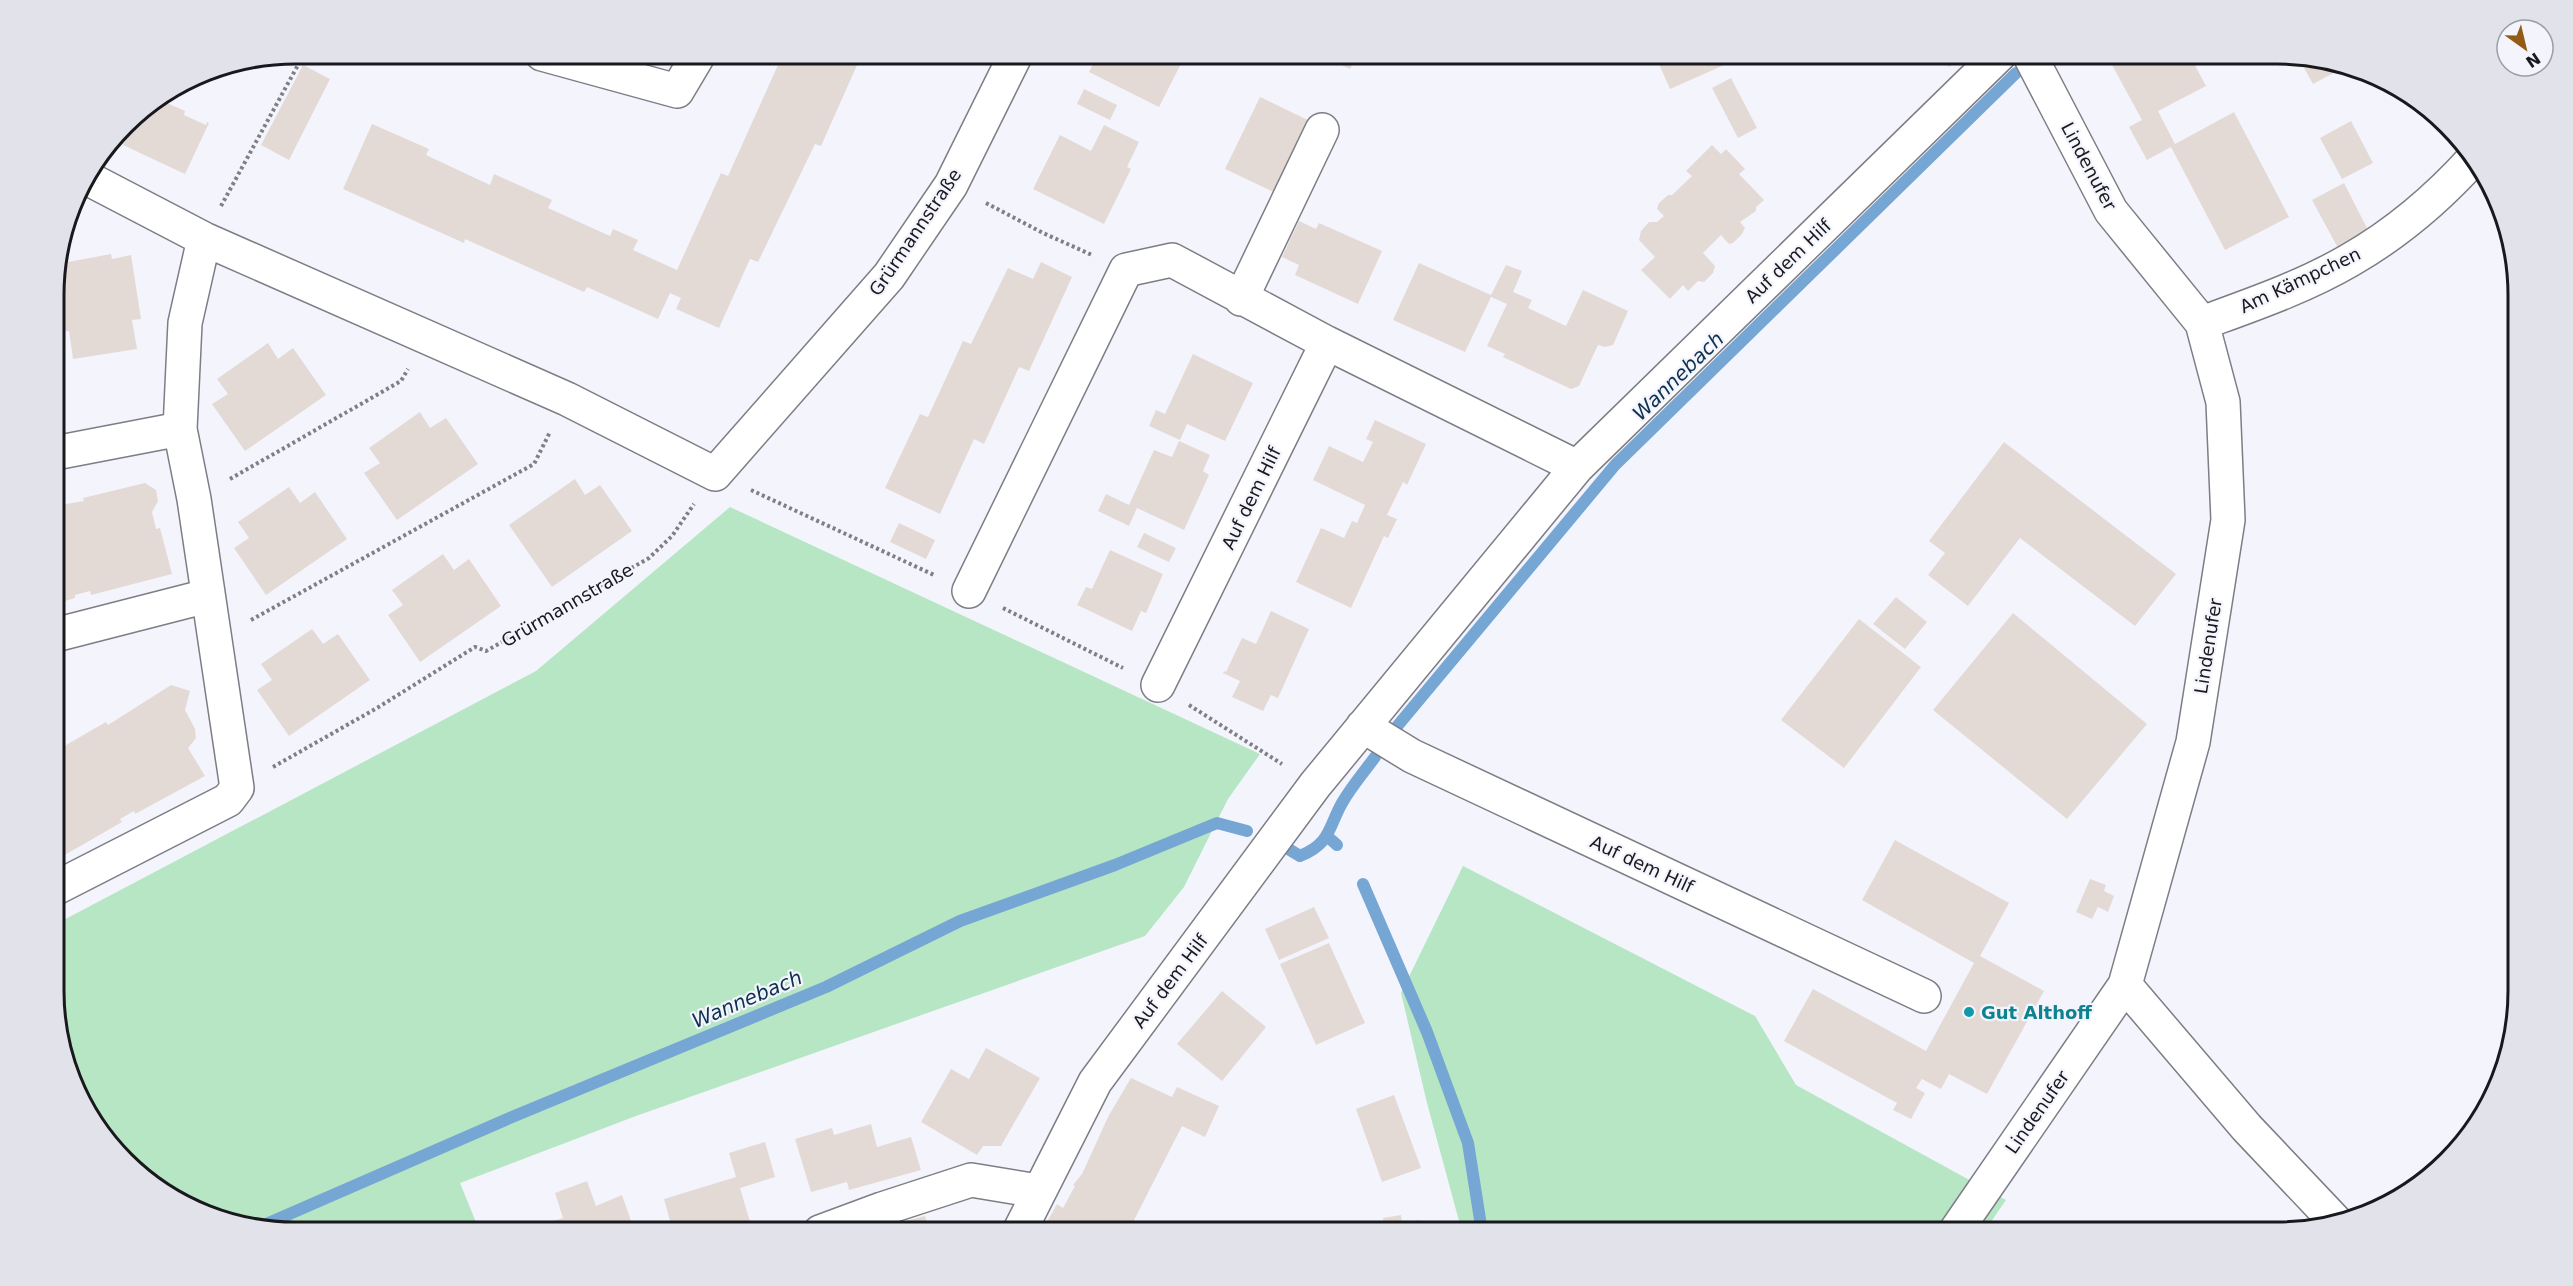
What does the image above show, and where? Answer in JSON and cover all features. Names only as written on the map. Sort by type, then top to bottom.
[{"type":"street","points":[[578,64],[677,91],[693,64]]},
{"type":"street","name":"Grürmannstraße","points":[[715,474],[889,276],[951,185],[1011,64]]},
{"type":"street","name":"Auf dem Hilf","points":[[1024,1222],[1095,1082],[1315,785],[1373,733],[1577,467],[1990,64]]},
{"type":"street","name":"Lindenufer","points":[[1962,1222],[2125,985],[2193,742],[2228,520],[2223,402],[2202,324],[2112,211],[2034,64]]},
{"type":"street","points":[[1241,299],[1322,130]]},
{"type":"street","name":"Am Kämpchen","points":[[2202,324],[2350,261],[2392,233],[2428,204],[2468,164]]},
{"type":"street","points":[[95,182],[204,239],[567,399],[715,474]]},
{"type":"street","points":[[64,884],[228,801],[237,788],[194,499],[180,429],[185,323],[204,239]]},
{"type":"street","points":[[969,591],[1126,270],[1172,260],[1241,299],[1327,343],[1577,467]]},
{"type":"street","name":"Auf dem Hilf","points":[[1158,685],[1327,343]]},
{"type":"street","points":[[64,451],[180,429]]},
{"type":"street","points":[[64,633],[207,596]]},
{"type":"street","name":"Auf dem Hilf","points":[[1373,733],[1412,756],[1924,996]]},
{"type":"street","points":[[2125,985],[2247,1128],[2330,1215]]},
{"type":"street","points":[[847,1222],[971,1180],[1038,1191]]},
{"type":"path","points":[[204,239],[299,64]]},
{"type":"path","points":[[951,185],[1043,233],[1126,270]]},
{"type":"path","points":[[194,499],[401,381],[425,336]]},
{"type":"path","points":[[215,636],[232,631],[534,464],[567,399]]},
{"type":"path","points":[[715,474],[969,591],[1158,685],[1315,785]]},
{"type":"path","name":"Grürmannstraße","points":[[237,788],[377,708],[475,647],[486,651],[649,558],[672,536],[715,474]]},
{"type":"green space","points":[[730,507],[1260,754],[1228,799],[1184,887],[1145,936],[636,1116],[460,1183],[476,1222],[266,1220],[236,1214],[207,1204],[167,1183],[132,1154],[112,1131],[82,1079],[72,1050],[66,1020],[64,920],[536,671]]},
{"type":"green space","points":[[1463,866],[1755,1016],[1796,1085],[2006,1200],[1991,1222],[1459,1222],[1427,1103],[1401,993]]},
{"type":"building","points":[[778,64],[858,64],[821,146],[815,144],[758,262],[750,259],[719,328],[676,309],[681,298],[670,293],[658,319],[587,287],[584,292],[465,239],[464,243],[343,189],[372,124],[429,149],[426,155],[490,185],[494,174],[552,200],[548,208],[610,236],[613,229],[638,240],[633,250],[677,270],[721,173],[728,176]]},
{"type":"building","points":[[1093,64],[1181,64],[1159,107],[1089,72]]},
{"type":"building","points":[[1339,64],[1352,64],[1350,69]]},
{"type":"building","points":[[1659,64],[1726,64],[1670,89]]},
{"type":"building","points":[[2111,64],[2194,64],[2206,86],[2158,111],[2175,144],[2234,112],[2289,217],[2225,250],[2171,147],[2147,160],[2129,127],[2142,120]]},
{"type":"building","points":[[303,65],[330,79],[289,160],[261,145]]},
{"type":"building","points":[[2303,66],[2336,72],[2313,84]]},
{"type":"building","points":[[1731,78],[1757,128],[1738,138],[1712,88]]},
{"type":"building","points":[[1084,89],[1117,105],[1110,120],[1077,104]]},
{"type":"building","points":[[1260,97],[1318,125],[1284,197],[1225,169]]},
{"type":"building","points":[[167,103],[185,111],[184,115],[206,125],[207,122],[209,123],[185,174],[123,145],[132,132]]},
{"type":"building","points":[[2351,121],[2373,163],[2342,179],[2320,138]]},
{"type":"building","points":[[1104,125],[1139,142],[1127,167],[1131,169],[1104,224],[1033,189],[1060,135],[1091,151]]},
{"type":"building","points":[[1712,145],[1721,154],[1726,149],[1745,169],[1739,174],[1764,200],[1756,207],[1756,211],[1740,222],[1745,228],[1733,243],[1729,244],[1721,235],[1703,253],[1715,266],[1713,273],[1704,282],[1698,281],[1688,291],[1683,285],[1670,299],[1641,270],[1655,257],[1639,240],[1641,231],[1649,222],[1657,222],[1664,216],[1657,209],[1659,203],[1668,195],[1672,195],[1692,176],[1686,171]]},
{"type":"building","points":[[2344,183],[2369,232],[2338,248],[2312,200]]},
{"type":"building","points":[[1299,221],[1316,229],[1319,223],[1382,251],[1358,304],[1295,275],[1299,265],[1282,257]]},
{"type":"building","points":[[111,254],[112,259],[131,255],[141,319],[132,320],[137,349],[73,359],[69,331],[64,332],[64,296],[68,262]]},
{"type":"building","points":[[1041,262],[1072,277],[1029,371],[1019,367],[984,444],[974,439],[940,514],[885,488],[920,414],[928,417],[963,341],[971,344],[1008,268],[1033,279]]},
{"type":"building","points":[[1419,263],[1491,295],[1506,265],[1522,271],[1513,292],[1532,300],[1528,308],[1566,326],[1583,290],[1628,311],[1613,345],[1605,347],[1598,345],[1579,386],[1571,389],[1503,357],[1505,354],[1487,346],[1507,304],[1491,297],[1465,352],[1393,320]]},
{"type":"building","points":[[268,343],[278,359],[293,348],[326,395],[245,451],[212,404],[228,394],[217,379]]},
{"type":"building","points":[[1193,354],[1253,383],[1225,441],[1187,424],[1180,440],[1149,426],[1156,410],[1165,414]]},
{"type":"building","points":[[420,412],[430,428],[446,418],[478,464],[397,520],[364,473],[380,463],[369,448]]},
{"type":"building","points":[[1375,420],[1426,444],[1407,485],[1403,482],[1387,515],[1397,519],[1388,538],[1384,536],[1351,608],[1296,582],[1321,528],[1344,538],[1352,521],[1357,523],[1365,505],[1313,480],[1329,446],[1363,462],[1373,442],[1366,439]]},
{"type":"building","points":[[1179,441],[1210,455],[1203,471],[1209,475],[1184,530],[1137,508],[1129,526],[1098,511],[1106,494],[1129,505],[1154,450],[1172,457]]},
{"type":"building","points":[[2004,442],[2176,574],[2135,626],[2020,538],[1968,606],[1928,575],[1945,553],[1929,541]]},
{"type":"building","points":[[575,479],[585,495],[600,485],[632,531],[552,587],[509,525]]},
{"type":"building","points":[[145,483],[156,490],[158,501],[152,512],[156,529],[160,528],[172,574],[91,595],[90,591],[75,595],[75,598],[64,601],[64,504],[84,501],[83,498]]},
{"type":"building","points":[[289,487],[300,503],[315,492],[347,539],[266,595],[234,548],[249,538],[238,522]]},
{"type":"building","points":[[899,523],[935,540],[926,559],[890,542]]},
{"type":"building","points":[[1144,533],[1176,548],[1169,562],[1137,547]]},
{"type":"building","points":[[1110,550],[1163,574],[1146,613],[1141,611],[1132,631],[1077,605],[1086,587],[1092,589]]},
{"type":"building","points":[[443,554],[454,570],[469,559],[501,606],[420,662],[388,615],[403,605],[392,590]]},
{"type":"building","points":[[1896,597],[1927,622],[1905,649],[1873,624]]},
{"type":"building","points":[[1271,611],[1309,629],[1278,698],[1271,695],[1263,711],[1232,697],[1240,681],[1223,673],[1226,672],[1242,638],[1256,644]]},
{"type":"building","points":[[2013,613],[2147,724],[2067,819],[1933,710]]},
{"type":"building","points":[[1859,619],[1921,667],[1844,768],[1781,720]]},
{"type":"building","points":[[312,629],[323,644],[338,634],[370,680],[289,736],[257,690],[272,680],[261,664]]},
{"type":"building","points":[[171,685],[190,691],[185,710],[195,729],[196,738],[188,748],[205,776],[135,814],[134,811],[120,819],[122,822],[64,855],[64,749],[66,745],[106,722],[108,725]]},
{"type":"building","points":[[1895,840],[2009,903],[1980,956],[2044,991],[1987,1094],[1949,1074],[1941,1089],[1922,1079],[1916,1088],[1925,1093],[1911,1119],[1893,1110],[1897,1103],[1784,1041],[1813,989],[1926,1051],[1974,963],[1862,900]]},
{"type":"building","points":[[2090,879],[2106,885],[2104,891],[2114,896],[2108,912],[2098,907],[2092,919],[2076,912]]},
{"type":"building","points":[[1314,907],[1329,938],[1279,960],[1265,929]]},
{"type":"building","points":[[1329,943],[1365,1023],[1316,1045],[1280,964]]},
{"type":"building","points":[[1222,991],[1266,1027],[1222,1081],[1177,1044]]},
{"type":"building","points":[[986,1048],[1040,1078],[1001,1146],[983,1146],[977,1155],[921,1122],[951,1069],[969,1079]]},
{"type":"building","points":[[1131,1078],[1172,1097],[1177,1087],[1219,1106],[1205,1137],[1182,1126],[1133,1222],[1047,1222],[1057,1204],[1063,1208],[1075,1186],[1073,1185],[1082,1174],[1109,1115]]},
{"type":"building","points":[[1394,1095],[1421,1168],[1382,1182],[1356,1109]]},
{"type":"building","points":[[871,1124],[877,1147],[911,1137],[921,1170],[849,1190],[847,1182],[811,1192],[795,1139],[832,1128],[834,1135]]},
{"type":"building","points":[[765,1142],[775,1177],[740,1188],[750,1222],[670,1222],[664,1199],[736,1177],[729,1153]]},
{"type":"building","points":[[587,1181],[596,1206],[622,1195],[631,1222],[549,1222],[563,1218],[555,1193]]},
{"type":"building","points":[[1401,1215],[1402,1222],[1384,1222],[1383,1218]]},
{"type":"building","points":[[925,1216],[927,1222],[902,1222]]},
{"type":"waterway","name":"Wannebach","points":[[1394,730],[1615,465],[2016,73]]},
{"type":"waterway","name":"Wannebach","points":[[1290,850],[1300,856],[1318,846],[1327,834],[1353,785],[1375,757]]},
{"type":"waterway","name":"Wannebach","points":[[274,1221],[512,1117],[826,987],[960,921],[1115,865],[1217,823],[1247,831]]},
{"type":"waterway","points":[[1328,837],[1337,845]]},
{"type":"waterway","points":[[1363,884],[1427,1032],[1468,1143],[1480,1222]]},
{"type":"place","name":"Gut Althoff","points":[[1969,1012]]}]
